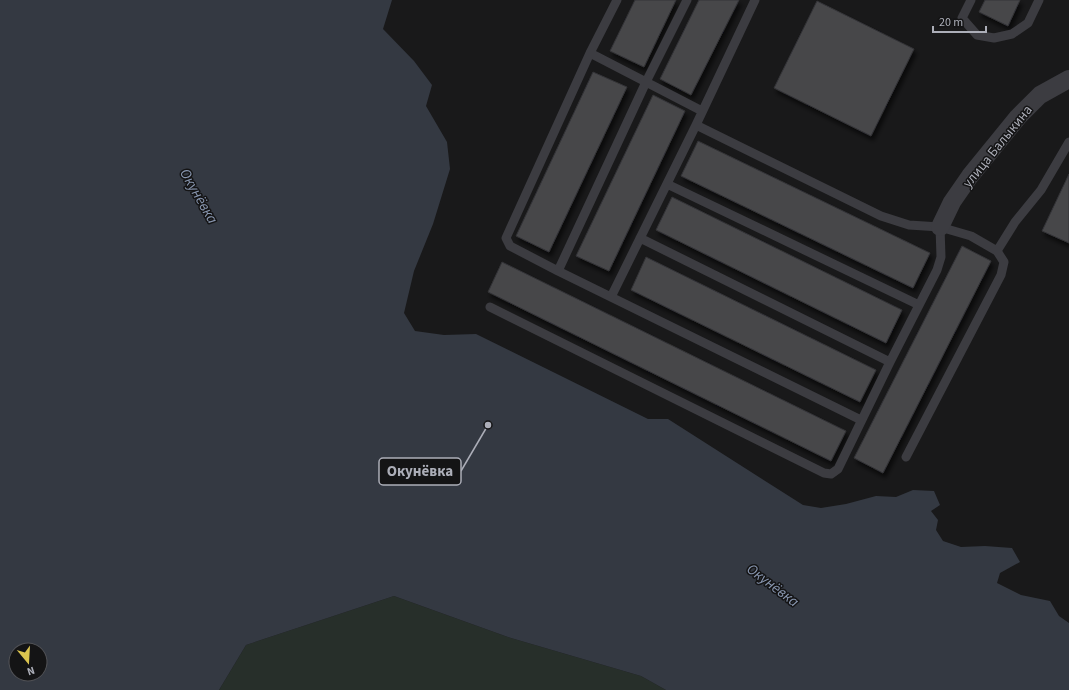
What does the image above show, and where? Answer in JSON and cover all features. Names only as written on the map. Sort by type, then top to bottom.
[{"type":"street","name":"улица Балыкина","points":[[940,227],[952,202],[970,176],[1018,117],[1040,95],[1069,79]]},
{"type":"lane","points":[[617,0],[590,53],[506,238],[510,246],[862,420]]},
{"type":"lane","points":[[558,271],[646,82],[687,0]]},
{"type":"lane","points":[[611,297],[696,125],[755,0]]},
{"type":"lane","points":[[970,0],[962,18],[977,35],[994,38],[1012,34],[1028,23],[1039,0]]},
{"type":"lane","points":[[590,53],[702,110]]},
{"type":"lane","points":[[696,125],[881,216],[908,225],[940,227],[971,236],[997,250],[1004,262],[1001,275],[906,457]]},
{"type":"lane","points":[[997,250],[1014,222],[1041,190],[1069,142]]},
{"type":"lane","points":[[667,184],[919,305]]},
{"type":"lane","points":[[490,307],[824,473],[831,474],[838,469],[937,270],[941,257],[940,227]]},
{"type":"lane","points":[[640,238],[890,362]]},
{"type":"shaded area","points":[[394,596],[511,638],[641,676],[666,690],[219,690],[246,645]]},
{"type":"water","points":[[0,0],[392,0],[383,29],[414,61],[432,85],[426,106],[447,142],[450,169],[433,224],[414,271],[404,313],[415,331],[444,335],[476,334],[648,419],[668,419],[803,505],[821,508],[846,504],[876,496],[896,497],[913,490],[934,491],[940,505],[931,511],[938,520],[936,530],[943,541],[961,547],[985,546],[1012,548],[1020,562],[1000,573],[997,583],[1021,595],[1050,601],[1059,616],[1069,623],[1069,690],[666,690],[641,676],[511,638],[394,596],[246,645],[219,690],[0,690]]},
{"type":"building","points":[[635,0],[676,0],[644,67],[610,51]]},
{"type":"building","points":[[699,0],[739,0],[691,95],[660,79]]},
{"type":"building","points":[[985,0],[1020,0],[1008,26],[979,12]]},
{"type":"building","points":[[817,1],[914,49],[871,136],[774,88]]},
{"type":"building","points":[[593,72],[627,87],[549,252],[516,236]]},
{"type":"building","points":[[653,95],[685,111],[609,271],[576,256]]},
{"type":"building","points":[[698,141],[930,253],[913,288],[681,176]]},
{"type":"building","points":[[1069,174],[1069,243],[1042,231]]},
{"type":"building","points":[[672,197],[902,310],[886,343],[656,230]]},
{"type":"building","points":[[962,246],[991,261],[883,473],[854,458]]},
{"type":"building","points":[[646,257],[876,370],[860,402],[631,290]]},
{"type":"building","points":[[502,262],[846,431],[831,461],[488,292]]},
{"type":"place","name":"Окунёвка","points":[[488,425]]}]
